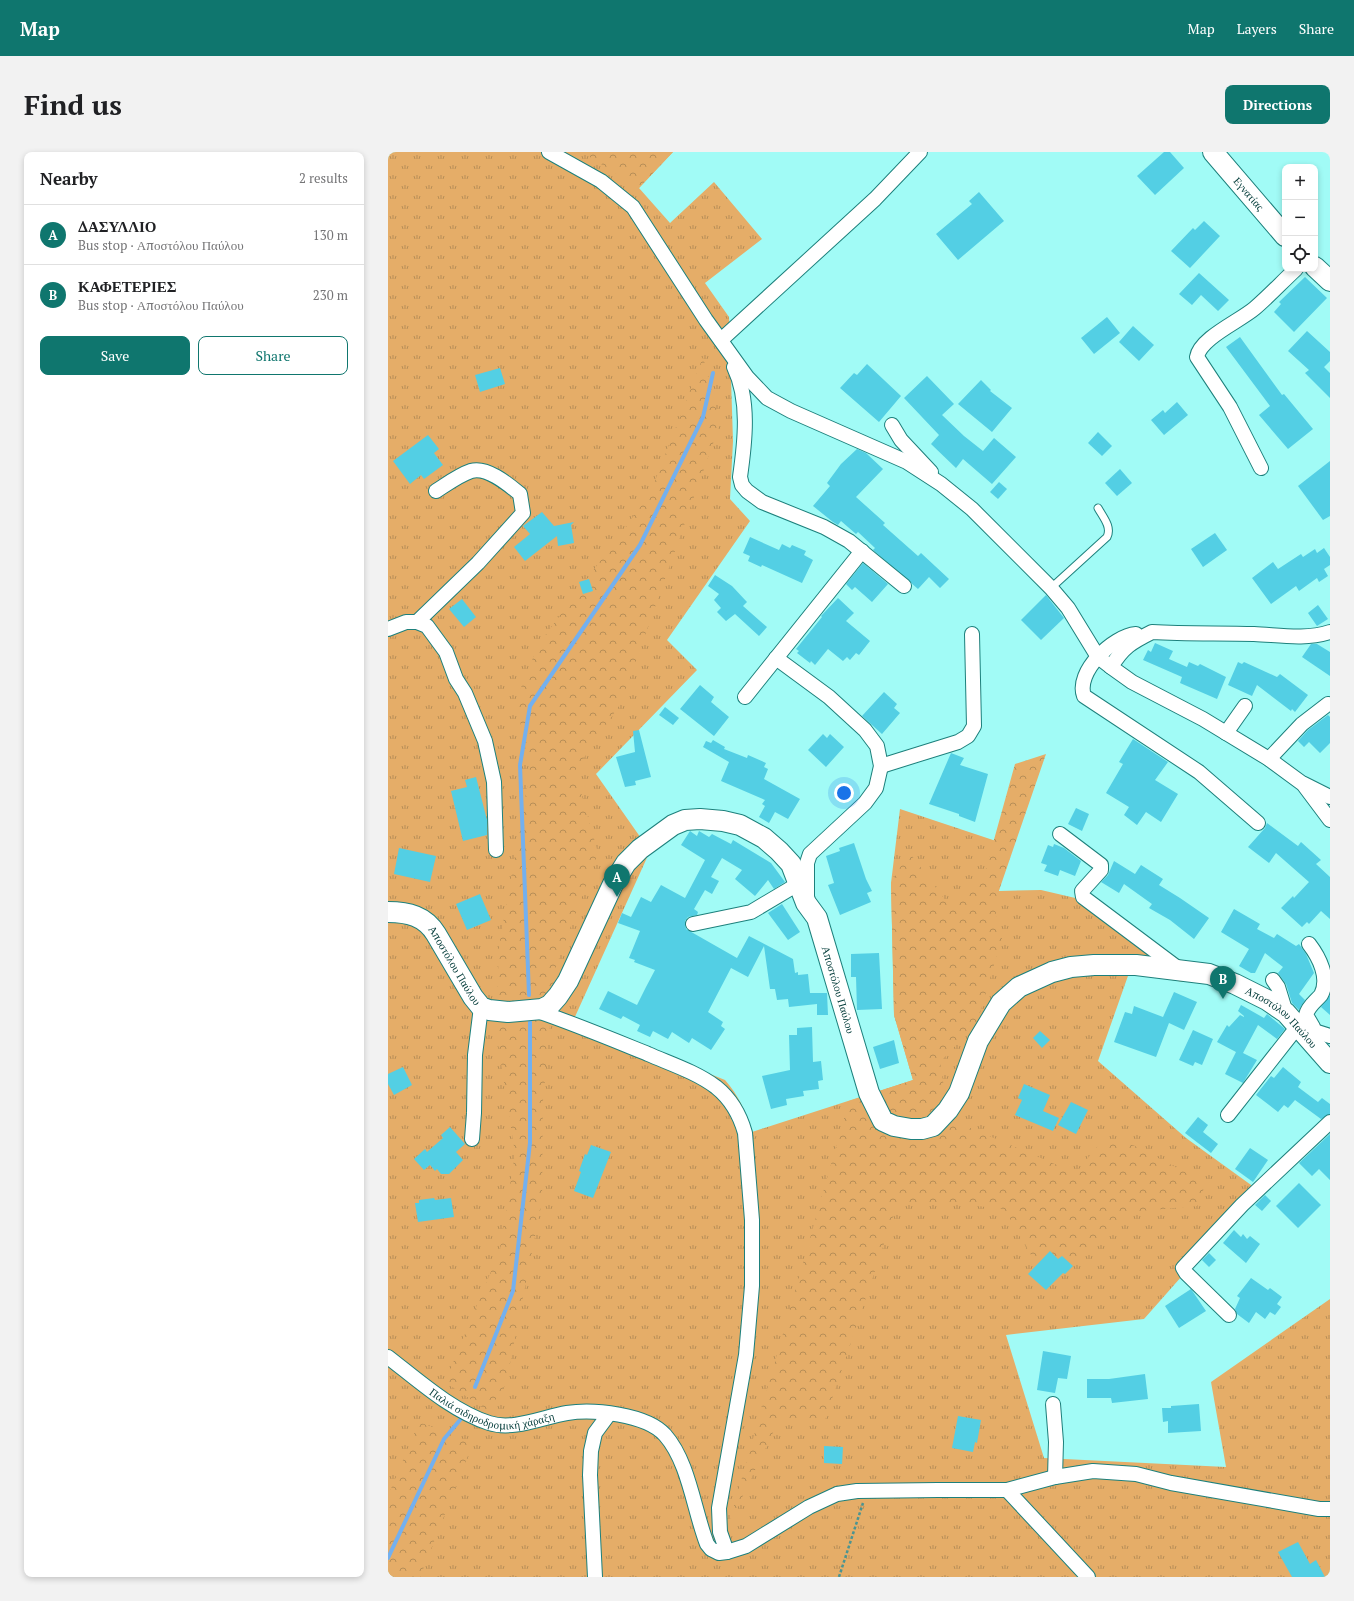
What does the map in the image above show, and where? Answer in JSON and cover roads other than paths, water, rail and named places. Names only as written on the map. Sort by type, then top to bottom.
[{"type":"street","points":[[549,152],[601,181],[633,207],[706,320],[747,377],[767,398],[791,411],[907,462],[941,484],[972,509],[1050,588],[1068,608],[1098,657],[1132,682],[1226,733],[1269,759],[1303,784],[1330,798]]},
{"type":"street","points":[[724,345],[874,200],[920,152]]},
{"type":"street","name":"Εγνατίας","points":[[1213,152],[1282,232]]},
{"type":"street","points":[[1318,270],[1330,280]]},
{"type":"street","points":[[1261,468],[1230,407],[1197,357],[1198,350],[1205,342],[1254,308],[1293,272]]},
{"type":"street","points":[[724,345],[742,387],[744,420],[740,477],[742,485],[762,502],[824,527],[849,540],[904,586]]},
{"type":"street","points":[[892,425],[901,440],[924,463],[941,484]]},
{"type":"street","points":[[417,622],[478,563],[523,513],[520,494],[506,483],[482,471],[472,470],[436,491]]},
{"type":"street","points":[[745,697],[862,551]]},
{"type":"street","points":[[388,629],[406,622],[417,622],[427,626],[446,652],[456,679],[464,693],[485,741],[494,782],[496,850]]},
{"type":"street","points":[[1111,667],[1120,652],[1138,639],[1152,632]]},
{"type":"street","points":[[1258,823],[1199,772],[1084,696],[1082,688],[1083,681],[1098,657],[1114,643],[1130,635],[1152,632],[1254,634],[1289,637],[1321,635],[1330,632]]},
{"type":"street","points":[[881,766],[958,742],[968,736],[974,726],[972,634]]},
{"type":"street","points":[[776,658],[829,697],[865,730],[877,746],[881,766],[876,788],[865,803],[810,854],[808,862],[808,890],[806,903]]},
{"type":"street","points":[[1269,759],[1302,724],[1328,704]]},
{"type":"street","points":[[1226,733],[1246,706]]},
{"type":"street","points":[[1303,784],[1330,820]]},
{"type":"street","name":"Αποστόλου Παύλου","points":[[388,912],[407,913],[421,918],[429,925],[436,934],[473,997],[481,1007],[489,1010],[508,1012],[537,1010],[550,1005],[568,981],[613,884],[626,863],[640,849],[673,825],[685,820],[700,819],[724,821],[740,825],[764,838],[791,864],[806,903],[817,918],[869,1093],[883,1121],[902,1128],[922,1129],[933,1126],[948,1110],[959,1093],[978,1041],[1001,1003],[1019,987],[1052,972],[1079,966],[1128,964],[1179,969],[1209,974],[1228,981],[1267,1000],[1308,1030],[1330,1063]]},
{"type":"street","points":[[1060,834],[1101,865],[1101,870],[1082,891],[1084,897],[1179,969]]},
{"type":"street","points":[[693,924],[751,912],[798,884]]},
{"type":"street","points":[[1308,1030],[1306,1015],[1307,1010],[1323,993],[1328,979],[1323,965],[1309,944]]},
{"type":"street","points":[[1273,980],[1308,1030]]},
{"type":"street","points":[[472,1139],[475,1055],[481,1007]]},
{"type":"street","points":[[537,1010],[577,1024],[689,1071],[717,1088],[740,1116],[745,1133],[752,1220],[753,1258],[746,1355],[719,1508],[720,1532],[727,1552],[746,1546],[809,1507],[837,1494],[868,1491],[1007,1490],[1056,1477],[1094,1471],[1136,1474],[1171,1483],[1226,1493],[1319,1509],[1330,1509]]},
{"type":"street","points":[[1228,1115],[1308,1030]]},
{"type":"street","points":[[1229,1315],[1186,1273],[1183,1268],[1242,1205],[1330,1122]]},
{"type":"street","name":"Παλιά σιδηροδρομική χάραξη","points":[[388,1357],[446,1401],[490,1423],[505,1425],[524,1423],[569,1413],[609,1414],[643,1420],[664,1434],[673,1445],[687,1479],[707,1544],[711,1549],[719,1553],[727,1552]]},
{"type":"street","points":[[1053,1404],[1056,1442],[1056,1477]]},
{"type":"street","points":[[595,1577],[590,1475],[591,1451],[595,1433],[609,1414]]},
{"type":"street","points":[[1007,1490],[1088,1577]]},
{"type":"lane","points":[[1050,588],[1107,537],[1109,527],[1098,508]]},
{"type":"waterway","points":[[529,995],[520,765],[530,706],[640,545],[703,417],[713,373]]},
{"type":"waterway","points":[[475,1387],[513,1291],[530,1143],[530,1022]]},
{"type":"waterway","points":[[388,1558],[444,1439],[460,1420]]},
{"type":"place","name":"ΔΑΣΥΛΛΙΟ","points":[[617,897]]},
{"type":"place","name":"ΚΑΦΕΤΕΡΙΕΣ","points":[[1223,999]]}]
